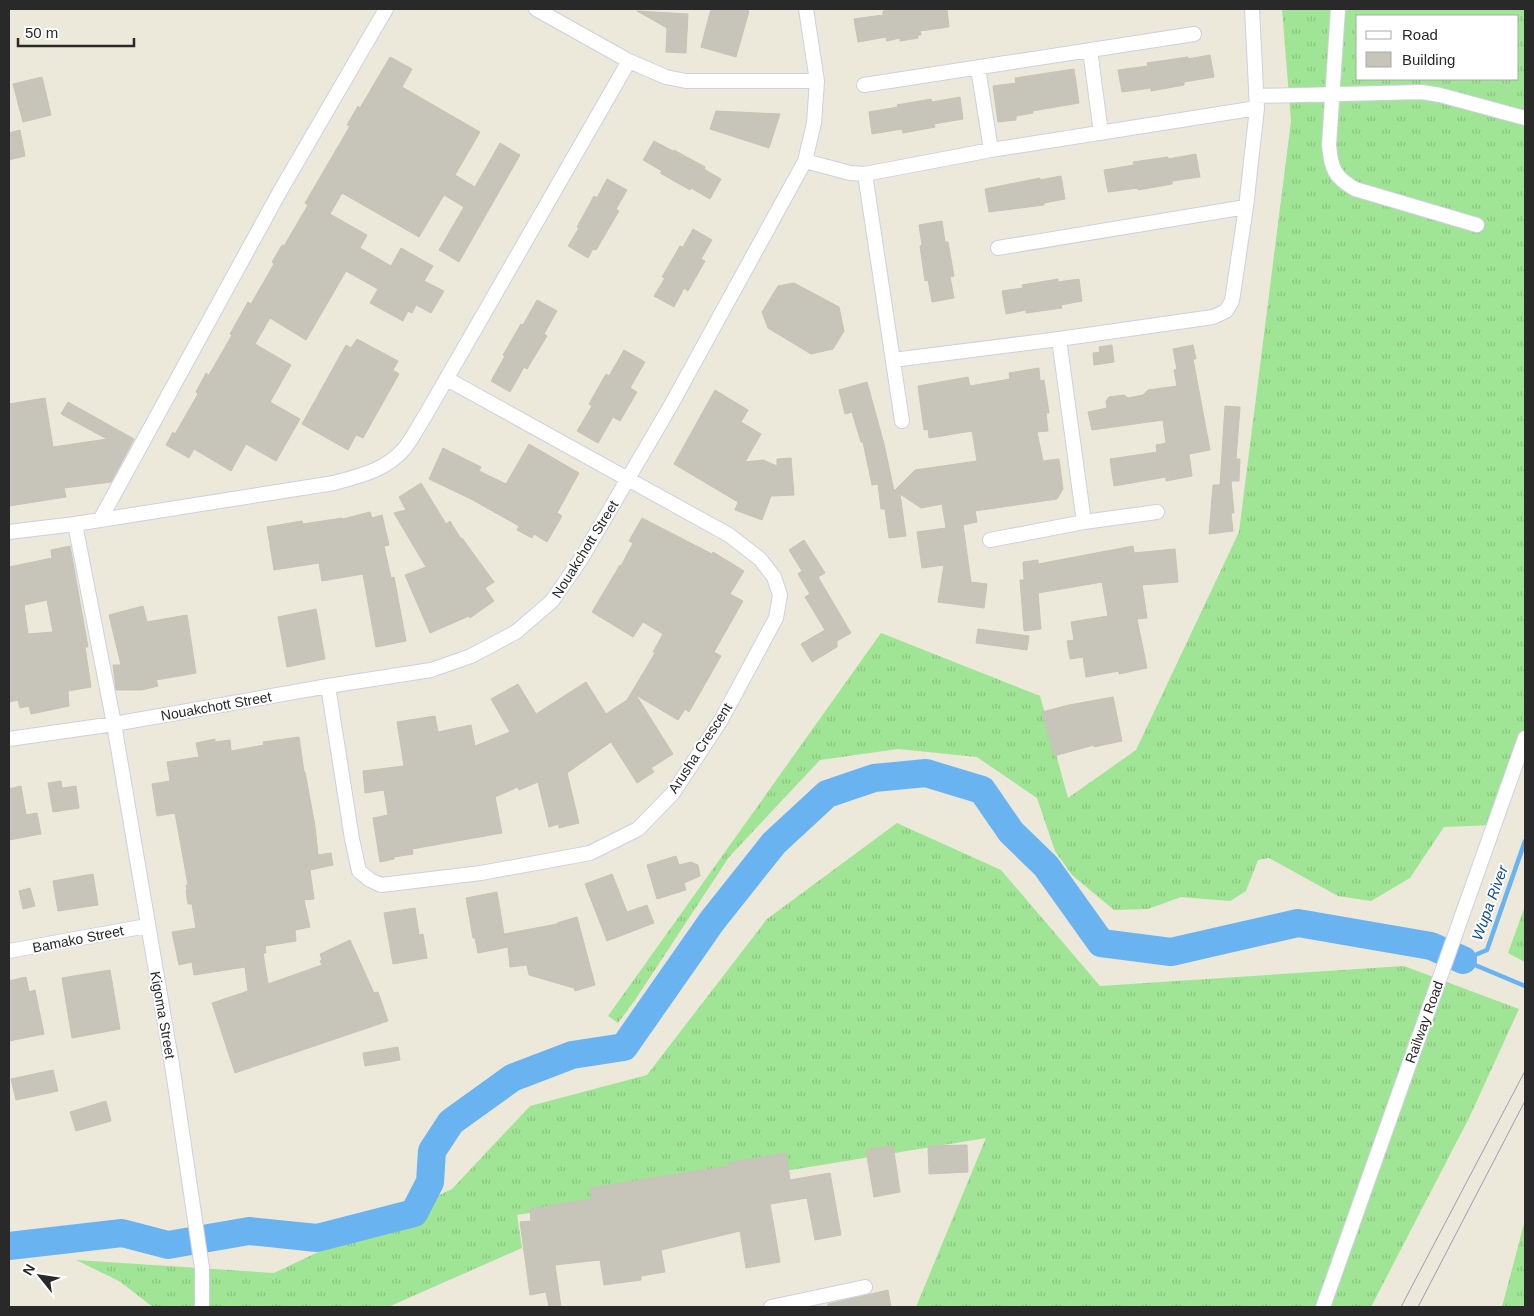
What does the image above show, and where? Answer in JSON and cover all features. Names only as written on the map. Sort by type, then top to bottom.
[{"type":"street","points":[[100,520],[279,194],[386,9]]},
{"type":"street","points":[[536,9],[628,61],[666,76],[686,81],[817,80]]},
{"type":"street","name":"Nouakchott Street","points":[[9,739],[114,724],[328,686],[431,670],[471,656],[516,632],[552,601],[581,560],[628,480],[805,161],[814,123],[817,80],[806,9]]},
{"type":"street","points":[[893,360],[1213,317],[1226,311],[1232,301],[1246,206],[1256,102],[1252,9]]},
{"type":"street","points":[[1338,9],[1329,145],[1330,161],[1334,172],[1343,182],[1356,188],[1478,225]]},
{"type":"street","points":[[864,85],[1194,34]]},
{"type":"street","points":[[1090,50],[1101,133]]},
{"type":"street","points":[[9,532],[75,524],[334,483],[374,472],[388,463],[404,449],[425,416],[628,61]]},
{"type":"street","points":[[978,68],[991,150]]},
{"type":"street","points":[[805,161],[850,173],[865,174],[991,150],[1101,133],[1256,102],[1332,94],[1422,92],[1525,118]]},
{"type":"street","points":[[865,174],[902,421]]},
{"type":"street","points":[[998,248],[1246,206]]},
{"type":"street","points":[[1059,339],[1084,522]]},
{"type":"street","name":"Arusha Crescent","points":[[328,686],[352,839],[360,871],[370,880],[381,885],[481,872],[590,853],[638,828],[673,793],[721,720],[776,618],[780,595],[774,577],[760,559],[730,535],[447,379]]},
{"type":"street","points":[[990,540],[1084,522],[1157,512]]},
{"type":"street","name":"Kigoma Street","points":[[75,524],[114,724],[173,1071],[202,1268],[202,1307]]},
{"type":"street","name":"Railway Road","points":[[1323,1307],[1525,738]]},
{"type":"street","name":"Bamako Street","points":[[9,951],[147,926]]},
{"type":"street","points":[[771,1307],[864,1287]]},
{"type":"green space","points":[[1282,9],[1525,9],[1525,738],[1494,825],[1444,827],[1410,878],[1371,901],[1338,896],[1269,858],[1258,860],[1246,891],[1230,901],[1181,897],[1148,909],[1114,910],[1072,875],[1055,851],[1037,798],[977,757],[898,749],[820,760],[729,857],[618,1023],[608,1016],[881,633],[1040,696],[1068,798],[1136,750],[1239,532],[1291,121]]},
{"type":"green space","points":[[897,823],[1001,870],[1100,986],[1404,966],[1519,1009],[1469,1118],[1371,1307],[916,1307],[986,1138],[517,1215],[522,1248],[388,1307],[153,1307],[119,1281],[76,1260],[274,1273],[452,1189],[530,1106],[647,1075],[767,919]]},
{"type":"green space","points":[[1525,906],[1525,962],[1508,953]]},
{"type":"green space","points":[[1525,1220],[1525,1307],[1502,1307]]},
{"type":"building","points":[[711,9],[743,9],[749,11],[736,57],[701,47]]},
{"type":"building","points":[[896,9],[947,9],[949,27],[920,31],[921,35],[918,35],[918,38],[900,41],[900,38],[887,41],[886,37],[858,42],[854,19],[883,15],[883,11]]},
{"type":"building","points":[[637,11],[688,14],[686,53],[666,52],[667,28]]},
{"type":"building","points":[[1210,55],[1214,77],[1184,82],[1184,85],[1151,91],[1151,88],[1122,92],[1118,70],[1148,66],[1147,63]]},
{"type":"building","points":[[390,57],[412,69],[402,87],[480,132],[455,175],[475,187],[500,143],[520,155],[459,262],[439,250],[464,207],[444,195],[419,237],[342,193],[330,214],[367,235],[360,248],[391,266],[401,248],[433,266],[424,281],[444,291],[431,313],[416,305],[412,313],[408,311],[403,321],[370,303],[378,289],[346,271],[306,340],[270,318],[255,344],[291,365],[270,402],[300,419],[276,461],[246,444],[231,471],[194,449],[189,458],[166,445],[173,432],[175,434],[198,394],[196,392],[206,373],[209,375],[232,335],[230,334],[248,302],[251,304],[274,264],[272,262],[282,245],[284,246],[308,205],[305,203],[350,126],[347,125],[358,106],[360,108]]},
{"type":"building","points":[[1074,69],[1079,103],[1032,111],[1033,113],[1016,116],[1016,120],[998,122],[993,86],[1016,83],[1015,78]]},
{"type":"building","points":[[42,77],[51,115],[23,122],[13,84]]},
{"type":"building","points":[[960,97],[963,119],[934,124],[935,127],[903,133],[902,129],[872,134],[869,112],[931,99],[932,102]]},
{"type":"building","points":[[716,111],[780,114],[769,148],[710,129]]},
{"type":"building","points":[[20,130],[25,156],[9,160],[9,133]]},
{"type":"building","points":[[654,141],[705,167],[704,169],[721,179],[710,199],[660,173],[662,171],[643,160]]},
{"type":"building","points":[[1196,154],[1200,177],[1172,181],[1172,184],[1138,190],[1138,188],[1108,192],[1104,170],[1134,165],[1133,162]]},
{"type":"building","points":[[1061,176],[1065,199],[1044,203],[1044,205],[989,212],[985,189],[1040,178],[1040,180]]},
{"type":"building","points":[[607,179],[627,190],[616,209],[619,211],[596,250],[593,249],[588,258],[568,246],[594,196],[597,198]]},
{"type":"building","points":[[942,221],[945,242],[948,242],[954,276],[950,277],[954,298],[932,302],[928,280],[925,281],[919,225]]},
{"type":"building","points":[[693,229],[712,240],[701,259],[705,261],[688,291],[684,288],[674,307],[654,296],[665,278],[662,277],[680,246],[683,247]]},
{"type":"building","points":[[1058,279],[1058,282],[1079,279],[1082,301],[1061,305],[1062,308],[1026,313],[1026,310],[1006,314],[1002,291],[1023,288],[1022,285]]},
{"type":"building","points":[[794,283],[839,307],[844,331],[833,349],[811,354],[768,328],[762,312],[778,286]]},
{"type":"building","points":[[537,300],[557,311],[544,334],[547,336],[527,369],[524,367],[510,392],[491,381],[505,356],[503,355]]},
{"type":"building","points":[[357,339],[398,361],[393,370],[399,374],[363,438],[356,435],[348,450],[302,424],[346,345],[351,348]]},
{"type":"building","points":[[1112,345],[1114,362],[1094,365],[1093,353],[1100,352],[1099,347]]},
{"type":"building","points":[[1193,345],[1196,359],[1193,359],[1210,450],[1189,454],[1192,476],[1166,481],[1166,477],[1114,486],[1110,459],[1157,452],[1156,445],[1166,443],[1163,420],[1092,430],[1088,412],[1107,408],[1106,401],[1109,397],[1124,395],[1128,398],[1143,395],[1148,390],[1177,386],[1174,370],[1177,369],[1173,349]]},
{"type":"building","points":[[624,350],[645,362],[630,388],[637,392],[620,421],[613,417],[598,443],[577,431],[592,406],[589,404],[606,374],[609,376]]},
{"type":"building","points":[[1039,368],[1040,381],[1044,380],[1049,413],[1046,413],[1048,431],[1037,432],[1043,461],[1059,459],[1063,489],[1057,499],[975,511],[977,522],[963,525],[971,582],[987,584],[984,608],[938,602],[944,565],[922,568],[917,532],[946,528],[942,504],[921,508],[900,494],[906,536],[889,538],[885,509],[881,509],[878,484],[872,485],[863,442],[861,442],[852,412],[845,414],[839,390],[867,382],[884,444],[894,491],[915,470],[977,461],[972,431],[929,438],[928,429],[924,430],[918,386],[968,377],[970,386],[1010,379],[1009,373]]},
{"type":"building","points":[[715,390],[748,410],[741,422],[761,434],[745,462],[763,460],[777,466],[777,459],[791,458],[794,495],[771,496],[762,520],[735,510],[738,502],[674,464]]},
{"type":"building","points":[[45,398],[53,447],[107,439],[61,414],[68,402],[134,439],[111,482],[64,488],[66,497],[9,506],[9,404]]},
{"type":"building","points":[[1225,406],[1240,407],[1236,459],[1240,459],[1239,481],[1231,481],[1234,513],[1231,513],[1233,531],[1209,534],[1213,485],[1220,485]]},
{"type":"building","points":[[529,444],[579,473],[557,513],[562,516],[547,542],[534,534],[532,538],[517,530],[519,526],[471,499],[429,479],[443,448],[481,467],[479,471],[506,484]]},
{"type":"building","points":[[421,483],[446,524],[450,521],[461,539],[494,582],[485,588],[494,601],[470,618],[469,616],[430,633],[405,575],[426,567],[394,513],[406,510],[399,497]]},
{"type":"building","points":[[370,512],[372,518],[382,515],[389,545],[384,546],[391,578],[394,577],[406,641],[376,647],[363,574],[322,581],[319,563],[274,570],[267,527],[302,521],[303,524],[343,519]]},
{"type":"building","points":[[642,518],[712,554],[713,552],[744,571],[730,594],[743,601],[714,652],[721,656],[689,712],[685,709],[678,720],[636,695],[673,754],[651,768],[654,772],[637,783],[611,742],[567,773],[579,823],[559,828],[559,824],[549,827],[538,782],[519,790],[518,787],[495,797],[502,833],[412,849],[413,854],[394,857],[394,859],[380,862],[373,818],[388,815],[384,790],[365,793],[363,771],[404,766],[397,722],[435,716],[438,732],[471,725],[475,746],[510,732],[491,699],[518,684],[536,714],[586,682],[606,714],[627,700],[655,653],[653,652],[663,634],[643,622],[633,637],[592,612],[621,566],[633,543],[629,541]]},
{"type":"building","points":[[804,540],[825,573],[818,577],[851,633],[837,641],[837,647],[812,662],[801,644],[825,630],[805,597],[810,594],[798,574],[802,571],[789,550]]},
{"type":"building","points":[[70,546],[88,647],[85,647],[91,687],[68,691],[69,706],[31,714],[29,706],[20,708],[18,700],[9,702],[9,567],[52,558],[51,550]],"holes":[[[47,600],[53,632],[28,634],[24,605]]]},
{"type":"building","points":[[1133,546],[1134,553],[1175,549],[1178,582],[1142,585],[1147,618],[1137,619],[1147,668],[1119,674],[1119,671],[1086,677],[1083,657],[1070,659],[1067,641],[1074,640],[1071,622],[1108,616],[1102,582],[1038,593],[1041,629],[1024,631],[1020,580],[1024,580],[1023,562],[1038,560],[1038,564]]},
{"type":"building","points":[[143,606],[147,622],[187,615],[196,673],[156,680],[158,686],[142,690],[116,690],[113,665],[121,665],[109,615]]},
{"type":"building","points":[[316,609],[325,659],[287,667],[278,617]]},
{"type":"building","points":[[978,629],[1029,636],[1027,650],[976,643]]},
{"type":"building","points":[[1113,697],[1122,741],[1094,747],[1094,745],[1054,756],[1042,712]]},
{"type":"building","points":[[299,737],[315,826],[318,855],[331,853],[333,865],[310,870],[314,899],[304,900],[310,927],[295,930],[296,941],[265,946],[266,953],[263,953],[268,984],[322,965],[320,954],[350,940],[374,993],[378,992],[388,1021],[235,1073],[212,1003],[248,991],[245,967],[194,975],[192,962],[179,965],[172,932],[196,928],[192,904],[188,904],[186,885],[188,885],[175,813],[157,816],[152,784],[170,781],[167,762],[199,757],[196,743],[215,739],[215,742],[230,740],[231,751],[264,745],[263,742]]},
{"type":"building","points":[[61,781],[62,788],[76,786],[79,808],[53,812],[48,783]]},
{"type":"building","points":[[21,786],[26,815],[37,813],[41,834],[9,840],[9,789]]},
{"type":"building","points":[[676,856],[679,865],[691,862],[698,865],[700,876],[684,883],[686,890],[657,899],[647,865]]},
{"type":"building","points":[[93,874],[98,905],[58,911],[53,881]]},
{"type":"building","points":[[612,874],[627,912],[647,905],[654,923],[607,941],[585,884]]},
{"type":"building","points":[[30,888],[35,906],[23,909],[19,891]]},
{"type":"building","points":[[497,892],[504,934],[557,924],[577,917],[595,985],[575,991],[574,988],[529,975],[527,965],[510,967],[508,947],[478,953],[475,938],[473,938],[466,898]]},
{"type":"building","points":[[415,908],[419,935],[423,934],[427,958],[393,964],[384,913]]},
{"type":"building","points":[[110,970],[120,1029],[72,1038],[62,978]]},
{"type":"building","points":[[26,977],[29,992],[35,990],[44,1034],[9,1041],[9,981]]},
{"type":"building","points":[[398,1047],[400,1060],[365,1066],[363,1053]]},
{"type":"building","points":[[53,1070],[58,1091],[16,1100],[11,1079]]},
{"type":"building","points":[[106,1101],[111,1121],[76,1131],[70,1112]]},
{"type":"building","points":[[893,1145],[900,1192],[874,1197],[866,1150]]},
{"type":"building","points":[[967,1145],[968,1172],[929,1174],[928,1146]]},
{"type":"building","points":[[786,1153],[790,1180],[830,1173],[841,1235],[815,1240],[807,1198],[770,1204],[780,1262],[746,1268],[740,1231],[661,1250],[665,1272],[641,1276],[641,1280],[604,1285],[600,1260],[555,1265],[561,1307],[549,1307],[546,1292],[530,1295],[520,1222],[531,1221],[530,1209],[592,1199],[590,1188],[729,1166],[728,1163]]},
{"type":"building","points":[[888,1290],[891,1307],[828,1307],[828,1304]]},
{"type":"waterway","points":[[9,1246],[122,1233],[168,1245],[249,1231],[317,1238],[414,1213],[430,1182],[432,1151],[451,1122],[512,1078],[572,1055],[624,1047],[712,921],[774,843],[827,794],[874,778],[926,773],[982,790],[1011,832],[1046,866],[1101,943],[1171,952],[1298,923],[1431,946],[1463,960]]},
{"type":"waterway","name":"Wupa River","points":[[1463,960],[1487,950],[1525,841]]},
{"type":"waterway","points":[[1463,960],[1525,986]]},
{"type":"tram line","points":[[1401,1307],[1525,1071]]},
{"type":"tram line","points":[[1418,1307],[1525,1101]]}]
